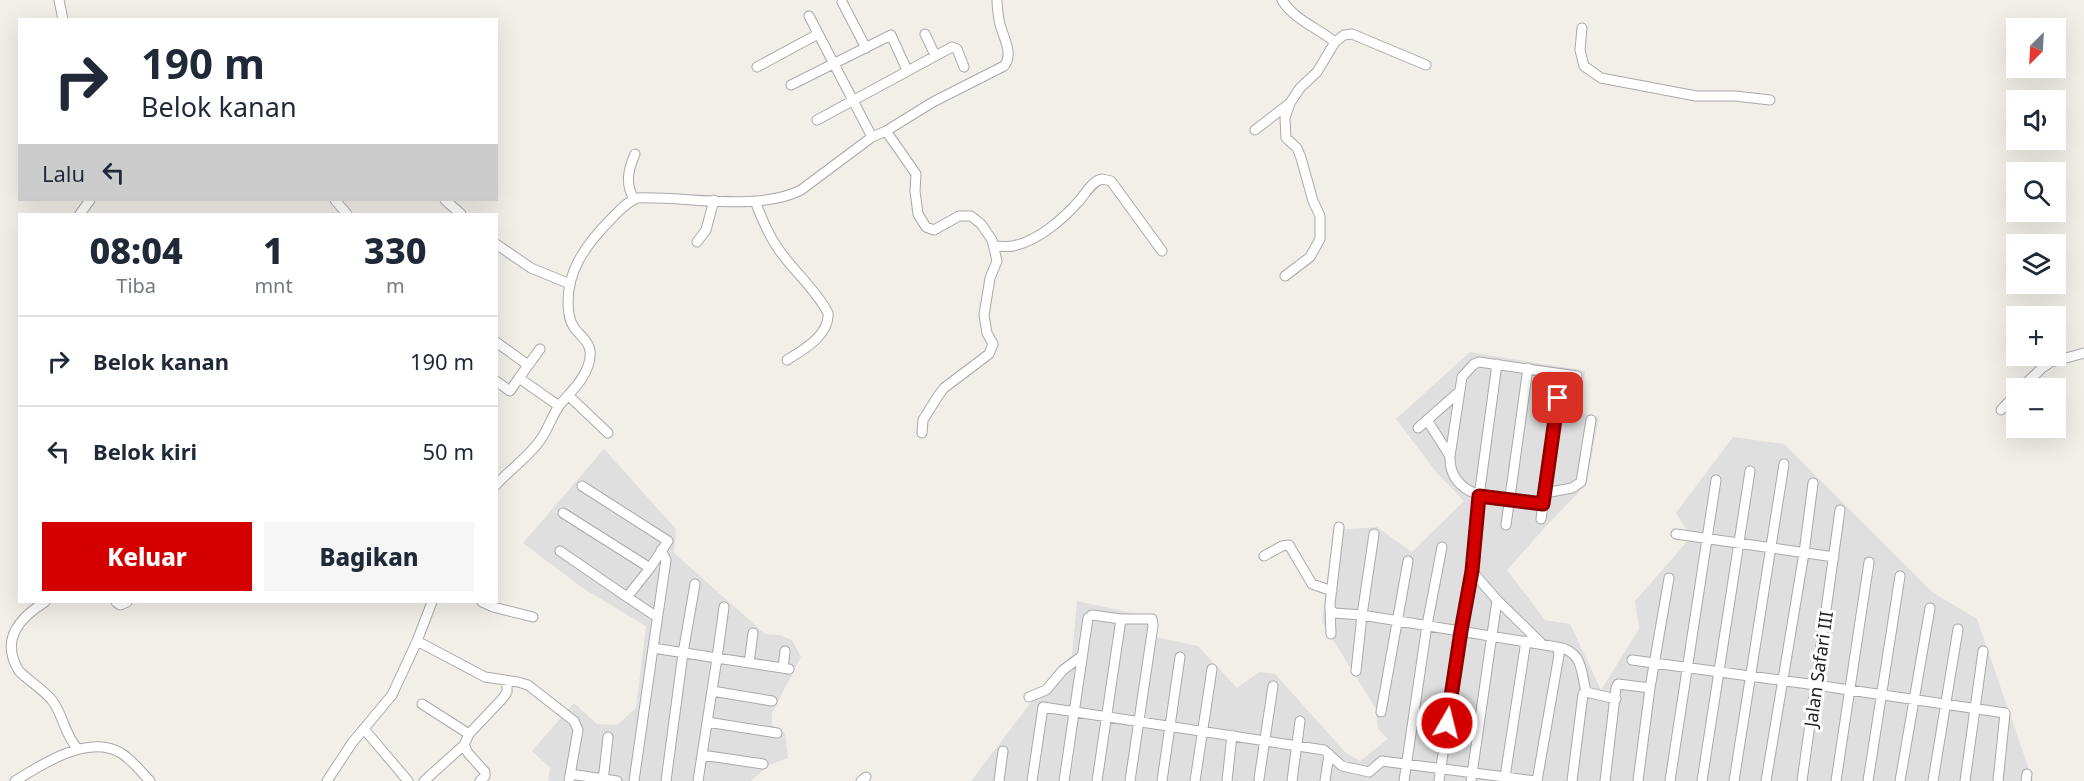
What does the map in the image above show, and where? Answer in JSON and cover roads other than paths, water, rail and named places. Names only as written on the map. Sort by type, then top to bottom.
[{"type":"street","points":[[59,0],[63,18]]},
{"type":"street","points":[[498,483],[540,440],[559,406],[584,376],[591,356],[588,342],[576,331],[569,316],[570,284],[583,251],[599,231],[634,199],[755,201],[793,194],[872,137],[1007,63],[1008,51],[999,20],[997,0]]},
{"type":"street","points":[[1282,0],[1306,23],[1335,42]]},
{"type":"street","points":[[842,2],[866,48]]},
{"type":"street","points":[[809,16],[872,137]]},
{"type":"street","points":[[1582,28],[1580,50],[1584,66],[1601,78],[1696,96],[1735,96],[1770,100]]},
{"type":"street","points":[[758,67],[818,34]]},
{"type":"street","points":[[925,34],[935,55]]},
{"type":"street","points":[[1255,130],[1290,103],[1300,88],[1317,72],[1335,42],[1344,35],[1353,34],[1426,65]]},
{"type":"street","points":[[791,85],[892,36],[907,70]]},
{"type":"street","points":[[817,120],[935,55],[955,47],[964,67]]},
{"type":"street","points":[[1286,276],[1310,257],[1320,239],[1320,216],[1313,201],[1301,158],[1296,148],[1286,138],[1286,118],[1290,103]]},
{"type":"street","points":[[886,131],[916,174],[915,191],[918,214],[926,227],[934,230],[959,216],[971,216],[981,224],[995,246],[998,261],[990,278],[984,315],[987,333],[993,344],[992,348],[989,354],[944,388],[923,420],[922,433]]},
{"type":"street","points":[[634,199],[628,189],[628,182],[629,170],[635,154]]},
{"type":"street","points":[[995,246],[1012,246],[1028,241],[1056,222],[1098,179],[1108,179],[1162,251]]},
{"type":"street","points":[[697,242],[706,230],[714,200]]},
{"type":"street","points":[[446,201],[460,213]]},
{"type":"street","points":[[755,201],[766,230],[777,247],[816,294],[828,313],[825,327],[815,340],[787,360]]},
{"type":"street","points":[[498,245],[531,268],[570,284]]},
{"type":"street","points":[[498,343],[528,365]]},
{"type":"street","points":[[498,382],[510,391],[540,348]]},
{"type":"street","points":[[2032,378],[2051,362],[2084,353]]},
{"type":"street","points":[[1543,504],[1479,496],[1468,490],[1452,474],[1450,456],[1462,377],[1474,364],[1479,362],[1577,376]]},
{"type":"street","points":[[1439,781],[1472,571],[1479,496],[1497,364]]},
{"type":"street","points":[[1506,525],[1528,368]]},
{"type":"street","points":[[1541,519],[1562,374]]},
{"type":"street","points":[[519,378],[559,406]]},
{"type":"street","points":[[1418,428],[1460,391]]},
{"type":"street","points":[[569,396],[608,433]]},
{"type":"street","points":[[2001,410],[2006,405]]},
{"type":"street","points":[[1427,420],[1450,456]]},
{"type":"street","points":[[1545,493],[1572,488],[1581,482],[1591,420]]},
{"type":"street","points":[[1734,781],[1784,464]]},
{"type":"street","points":[[1702,781],[1750,471]]},
{"type":"street","points":[[1670,781],[1716,480]]},
{"type":"street","points":[[1766,781],[1804,553],[1813,483]]},
{"type":"street","points":[[582,486],[668,541],[627,597]]},
{"type":"street","name":"Jalan Safari III","points":[[1802,781],[1840,510]]},
{"type":"street","points":[[563,513],[650,567]]},
{"type":"street","points":[[1331,634],[1330,609],[1339,527]]},
{"type":"street","points":[[1356,671],[1374,534]]},
{"type":"street","points":[[1676,534],[1834,556]]},
{"type":"street","points":[[1264,556],[1282,546],[1289,545],[1312,584],[1332,591]]},
{"type":"street","points":[[1404,781],[1427,625],[1442,547]]},
{"type":"street","points":[[634,781],[666,560],[661,550]]},
{"type":"street","points":[[560,551],[657,617]]},
{"type":"street","points":[[1381,712],[1408,561]]},
{"type":"street","points":[[1836,781],[1869,562]]},
{"type":"street","points":[[1472,571],[1497,600],[1541,643]]},
{"type":"street","points":[[1868,781],[1900,576]]},
{"type":"street","points":[[1638,781],[1650,688],[1669,578]]},
{"type":"street","points":[[666,781],[683,653],[695,584]]},
{"type":"street","points":[[1472,777],[1497,600]]},
{"type":"street","points":[[43,603],[19,619],[3,639],[11,660],[18,670],[56,705],[67,735],[77,748]]},
{"type":"street","points":[[327,781],[352,743],[392,694],[432,603]]},
{"type":"street","points":[[484,603],[533,617]]},
{"type":"street","points":[[698,781],[724,607]]},
{"type":"street","points":[[1900,781],[1930,608]]},
{"type":"street","points":[[1330,609],[1334,613],[1397,620],[1564,648],[1576,654],[1579,659],[1586,692]]},
{"type":"street","points":[[1064,781],[1089,615],[1121,619],[1152,619],[1153,626],[1130,781]]},
{"type":"street","points":[[1097,781],[1121,619]]},
{"type":"street","points":[[1933,781],[1958,629]]},
{"type":"street","points":[[750,663],[753,633]]},
{"type":"street","points":[[417,641],[480,675],[528,685],[574,721],[578,730],[569,778],[617,781]]},
{"type":"street","points":[[1505,779],[1526,641]]},
{"type":"street","points":[[1032,781],[1042,707],[1324,750],[1342,766],[1370,772],[1382,761],[1441,769],[1472,777],[1536,781],[1559,655],[1557,647]]},
{"type":"street","points":[[652,648],[786,668],[784,651]]},
{"type":"street","points":[[1965,781],[1983,651]]},
{"type":"street","points":[[1029,698],[1046,690],[1063,670],[1082,656]]},
{"type":"street","points":[[1162,781],[1180,657]]},
{"type":"street","points":[[1632,660],[2006,713],[1998,781]]},
{"type":"street","points":[[1195,781],[1212,669]]},
{"type":"street","points":[[424,781],[464,745],[469,734],[503,698],[507,692],[507,681]]},
{"type":"street","points":[[1605,781],[1618,684],[1650,688]]},
{"type":"street","points":[[1259,779],[1274,686]]},
{"type":"street","points":[[712,691],[772,701]]},
{"type":"street","points":[[1586,692],[1616,699]]},
{"type":"street","points":[[1572,781],[1582,698],[1586,692]]},
{"type":"street","points":[[422,704],[469,734]]},
{"type":"street","points":[[1292,781],[1300,721]]},
{"type":"street","points":[[707,722],[777,733]]},
{"type":"street","points":[[364,729],[408,781]]},
{"type":"street","points":[[1227,781],[1232,735]]},
{"type":"street","points":[[603,780],[608,738]]},
{"type":"street","points":[[464,745],[484,772],[480,781]]},
{"type":"street","points":[[15,781],[77,748],[95,747],[117,751],[150,781]]},
{"type":"street","points":[[999,781],[1003,751]]},
{"type":"street","points":[[1325,781],[1329,754]]},
{"type":"street","points":[[702,755],[763,764]]}]
